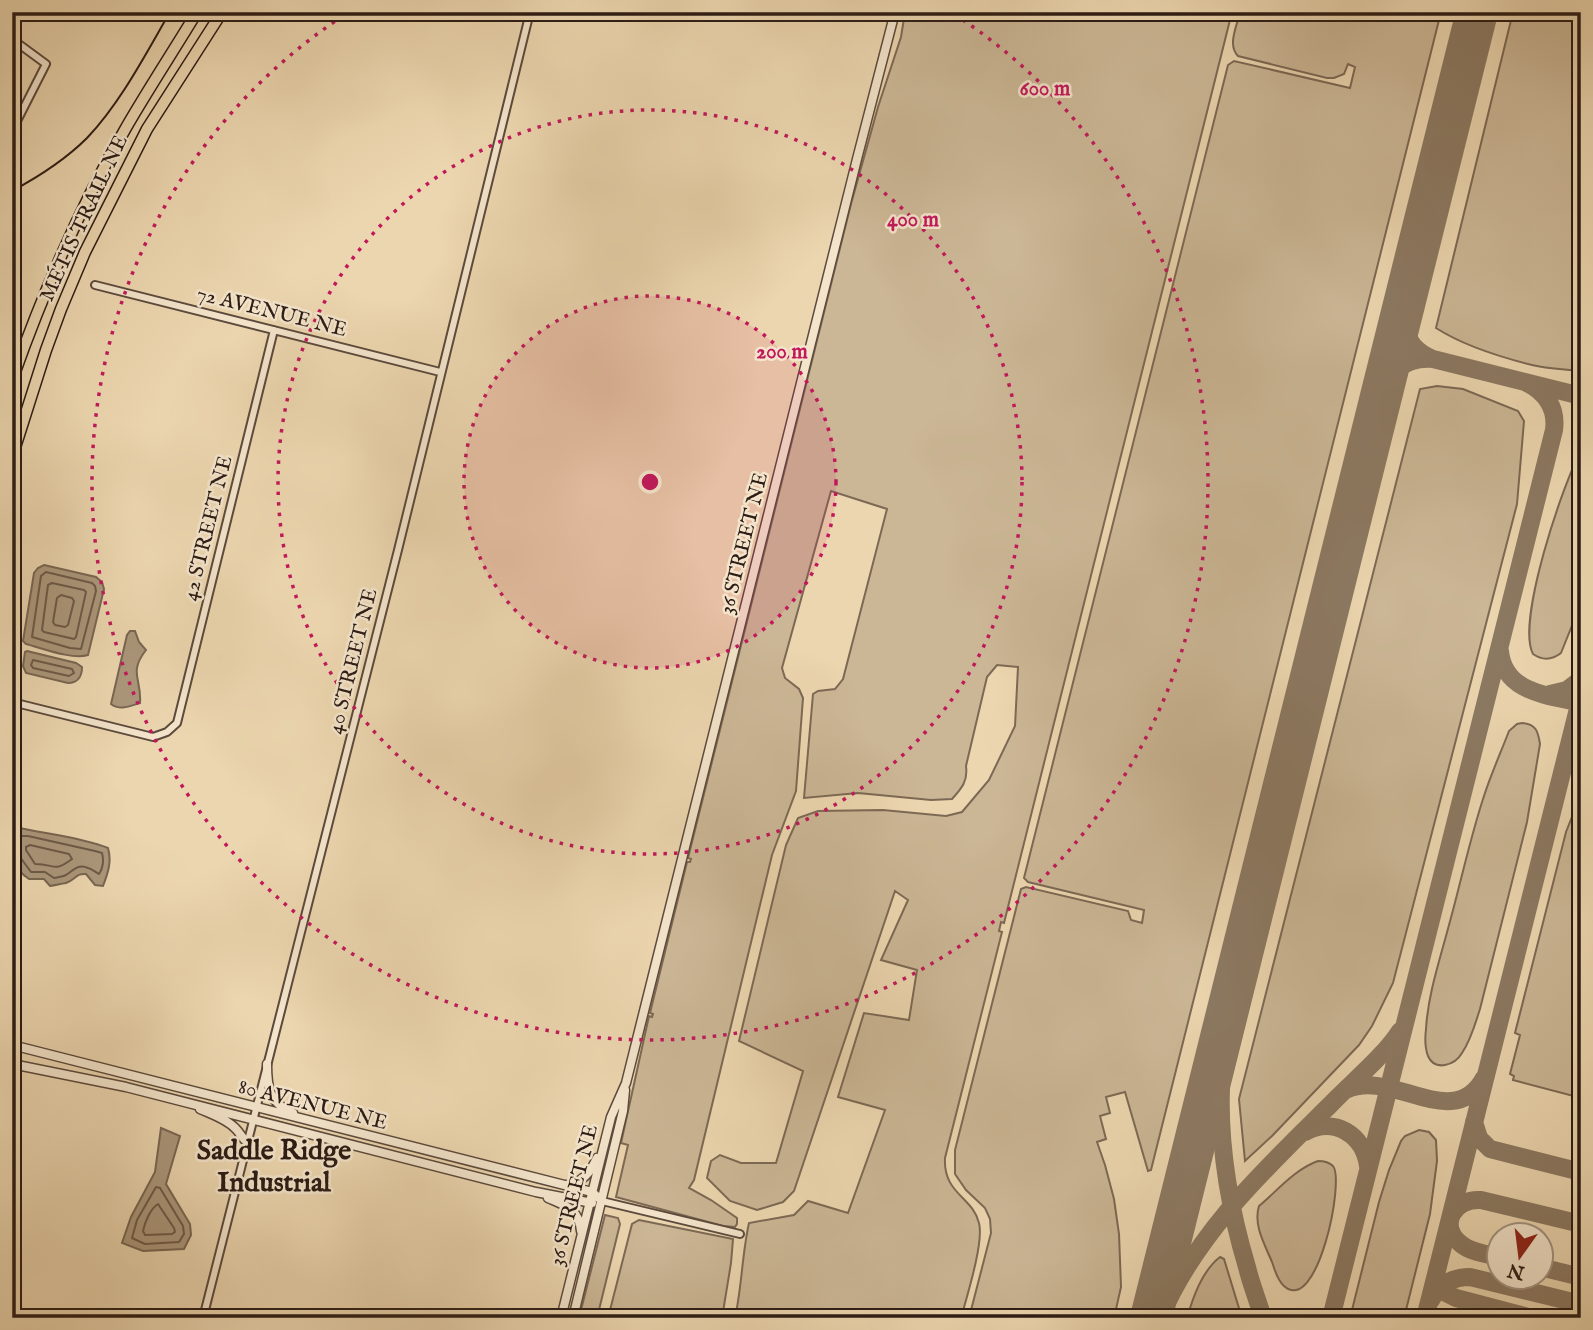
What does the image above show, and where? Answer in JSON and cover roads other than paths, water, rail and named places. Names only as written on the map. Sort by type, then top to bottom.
[{"type":"main road","name":"MÉTIS TRAIL NE","points":[[12,380],[39,308],[81,213],[126,128],[197,12]]},
{"type":"main road","name":"MÉTIS TRAIL NE","points":[[12,457],[50,340],[85,252],[147,129],[222,12]]},
{"type":"street","name":"40 STREET NE","points":[[203,1318],[398,550],[530,12]]},
{"type":"street","name":"36 STREET NE","points":[[573,1318],[624,1111],[626,1083],[895,12]]},
{"type":"street","points":[[12,39],[46,64],[12,131]]},
{"type":"street","name":"72 AVENUE NE","points":[[95,285],[440,372]]},
{"type":"street","name":"42 STREET NE","points":[[12,702],[153,737],[167,732],[177,723],[274,330]]},
{"type":"street","name":"80 AVENUE NE","points":[[12,1046],[592,1192],[602,1201]]},
{"type":"street","name":"80 AVENUE NE","points":[[12,1064],[126,1087],[253,1118],[536,1192],[589,1203],[602,1201],[740,1234]]},
{"type":"street","points":[[267,1064],[268,1085],[275,1101],[284,1109],[325,1125]]},
{"type":"street","name":"36 STREET NE","points":[[561,1318],[611,1116],[626,1083]]},
{"type":"street","points":[[181,1101],[228,1122],[247,1142]]},
{"type":"street","points":[[564,1185],[585,1178],[603,1146]]},
{"type":"street","points":[[536,1192],[576,1213],[582,1235]]},
{"type":"water","points":[[44,565],[96,577],[102,582],[104,589],[88,655],[66,655],[23,641],[34,573]]},
{"type":"water","points":[[130,631],[135,631],[146,650],[137,671],[140,703],[118,707],[111,704]]},
{"type":"water","points":[[27,651],[76,663],[82,667],[80,676],[74,682],[68,683],[26,673],[23,666]]},
{"type":"water","points":[[12,826],[108,848],[108,872],[103,886],[95,885],[86,874],[66,883],[50,886],[44,879],[29,879],[15,862]]},
{"type":"water","points":[[161,1128],[180,1136],[166,1184],[190,1224],[191,1235],[184,1249],[143,1251],[122,1243],[131,1217],[155,1172]]},
{"type":"tram line","points":[[12,191],[52,167],[87,138],[122,94],[170,12]]},
{"type":"district","name":"Saddle Ridge Industrial","points":[[274,1165]]}]
